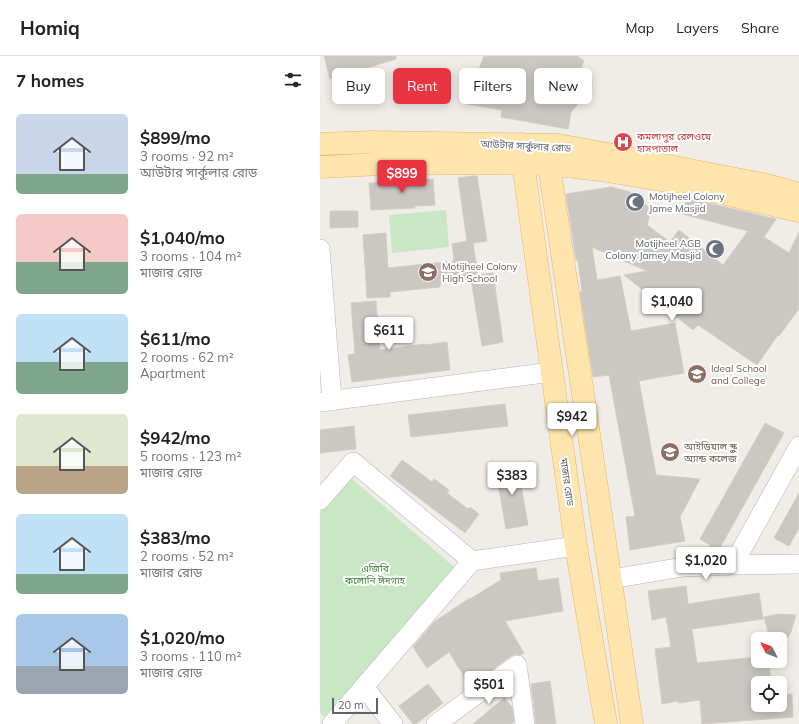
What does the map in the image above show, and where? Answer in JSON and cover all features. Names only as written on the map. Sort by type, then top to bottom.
[{"type":"main road","name":"আউটার সার্কুলার রোড","points":[[320,144],[372,142],[548,155],[601,170],[679,183],[799,212]]},
{"type":"main road","name":"আউটার সার্কুলার রোড","points":[[548,155],[558,146],[687,169],[767,185],[799,194]]},
{"type":"main road","name":"আউটার সার্কুলার রোড","points":[[320,167],[522,154]]},
{"type":"main road","name":"মাজার রোড","points":[[522,154],[576,546],[606,724]]},
{"type":"main road","points":[[548,155],[632,724]]},
{"type":"street","points":[[320,249],[326,402],[552,372]]},
{"type":"street","points":[[733,565],[799,446]]},
{"type":"street","points":[[320,500],[353,462],[472,561]]},
{"type":"street","points":[[332,724],[472,561],[576,546]]},
{"type":"street","points":[[611,579],[683,567],[799,564]]},
{"type":"street","points":[[436,724],[517,665],[525,724]]},
{"type":"street","points":[[364,687],[393,724]]},
{"type":"green space","points":[[446,210],[449,247],[392,253],[389,215]]},
{"type":"green space","name":"এজিবি কলোনি ঈদগাহ","points":[[350,477],[454,567],[325,717],[320,713],[320,512]]},
{"type":"building","points":[[324,56],[396,56],[396,59],[366,68],[332,68],[332,78],[330,79]]},
{"type":"building","points":[[484,56],[577,56],[584,61],[580,68],[534,68],[534,104],[578,104],[571,112],[568,129],[501,117],[502,110],[466,104],[526,104],[526,68],[480,68]]},
{"type":"building","points":[[477,176],[487,241],[473,243],[478,275],[493,273],[503,342],[482,346],[471,279],[440,284],[440,287],[390,292],[390,297],[367,298],[363,235],[386,233],[388,268],[454,261],[452,244],[467,241],[458,178]]},
{"type":"building","points":[[433,179],[435,205],[415,206],[415,208],[371,210],[369,183]]},
{"type":"building","points":[[611,187],[630,192],[651,209],[647,225],[670,242],[679,230],[723,265],[748,231],[682,214],[687,198],[776,219],[764,237],[789,253],[799,232],[799,309],[757,365],[698,325],[693,330],[624,275],[647,271],[592,247],[597,280],[620,276],[631,331],[675,323],[684,373],[639,381],[656,475],[700,479],[680,517],[685,541],[630,550],[626,517],[635,516],[609,375],[593,377],[580,292],[582,291],[578,260],[576,260],[566,194]]},
{"type":"building","points":[[330,211],[358,211],[358,227],[330,228]]},
{"type":"building","points":[[376,301],[380,350],[447,342],[450,370],[352,382],[348,355],[355,354],[351,303]]},
{"type":"building","points":[[505,404],[508,426],[411,437],[408,415]]},
{"type":"building","points":[[765,423],[784,433],[716,555],[710,555],[710,545],[700,539]]},
{"type":"building","points":[[354,426],[356,449],[320,453],[320,430]]},
{"type":"building","points":[[402,460],[432,482],[434,479],[449,490],[447,493],[468,509],[470,507],[479,514],[465,533],[390,476]]},
{"type":"building","points":[[517,462],[528,525],[506,529],[495,466]]},
{"type":"building","points":[[799,493],[799,528],[789,546],[774,538]]},
{"type":"building","points":[[536,568],[538,581],[558,578],[563,611],[505,621],[524,653],[521,655],[515,654],[511,656],[470,686],[449,652],[427,668],[413,647],[434,622],[470,598],[501,580],[500,573]]},
{"type":"building","points":[[686,586],[688,604],[759,593],[763,619],[692,629],[697,663],[751,658],[751,668],[770,668],[770,676],[751,676],[751,712],[787,712],[787,694],[792,694],[793,717],[702,724],[700,700],[679,703],[678,701],[662,704],[655,649],[671,647],[666,617],[652,620],[648,591]]},
{"type":"building","points":[[779,614],[796,615],[791,632],[787,637],[787,632],[768,632],[764,617]]},
{"type":"building","points":[[550,681],[556,724],[536,724],[531,684]]},
{"type":"building","points":[[428,684],[443,703],[416,724],[413,724],[399,706]]},
{"type":"building","points":[[504,698],[512,707],[514,722],[511,724],[473,724]]},
{"type":"place","name":"কমলাপুর রেলওয়ে হাসপাতাল","points":[[623,142]]},
{"type":"place","name":"Motijheel Colony Jame Masjid","points":[[635,202]]},
{"type":"place","name":"Motijheel AGB Colony Jamey Masjid","points":[[715,249]]},
{"type":"place","name":"Motijheel Colony High School","points":[[428,272]]},
{"type":"place","name":"Ideal School and College","points":[[697,374]]},
{"type":"place","name":"আইডিয়াল স্কুল অ্যান্ড কলেজ","points":[[670,452]]}]
